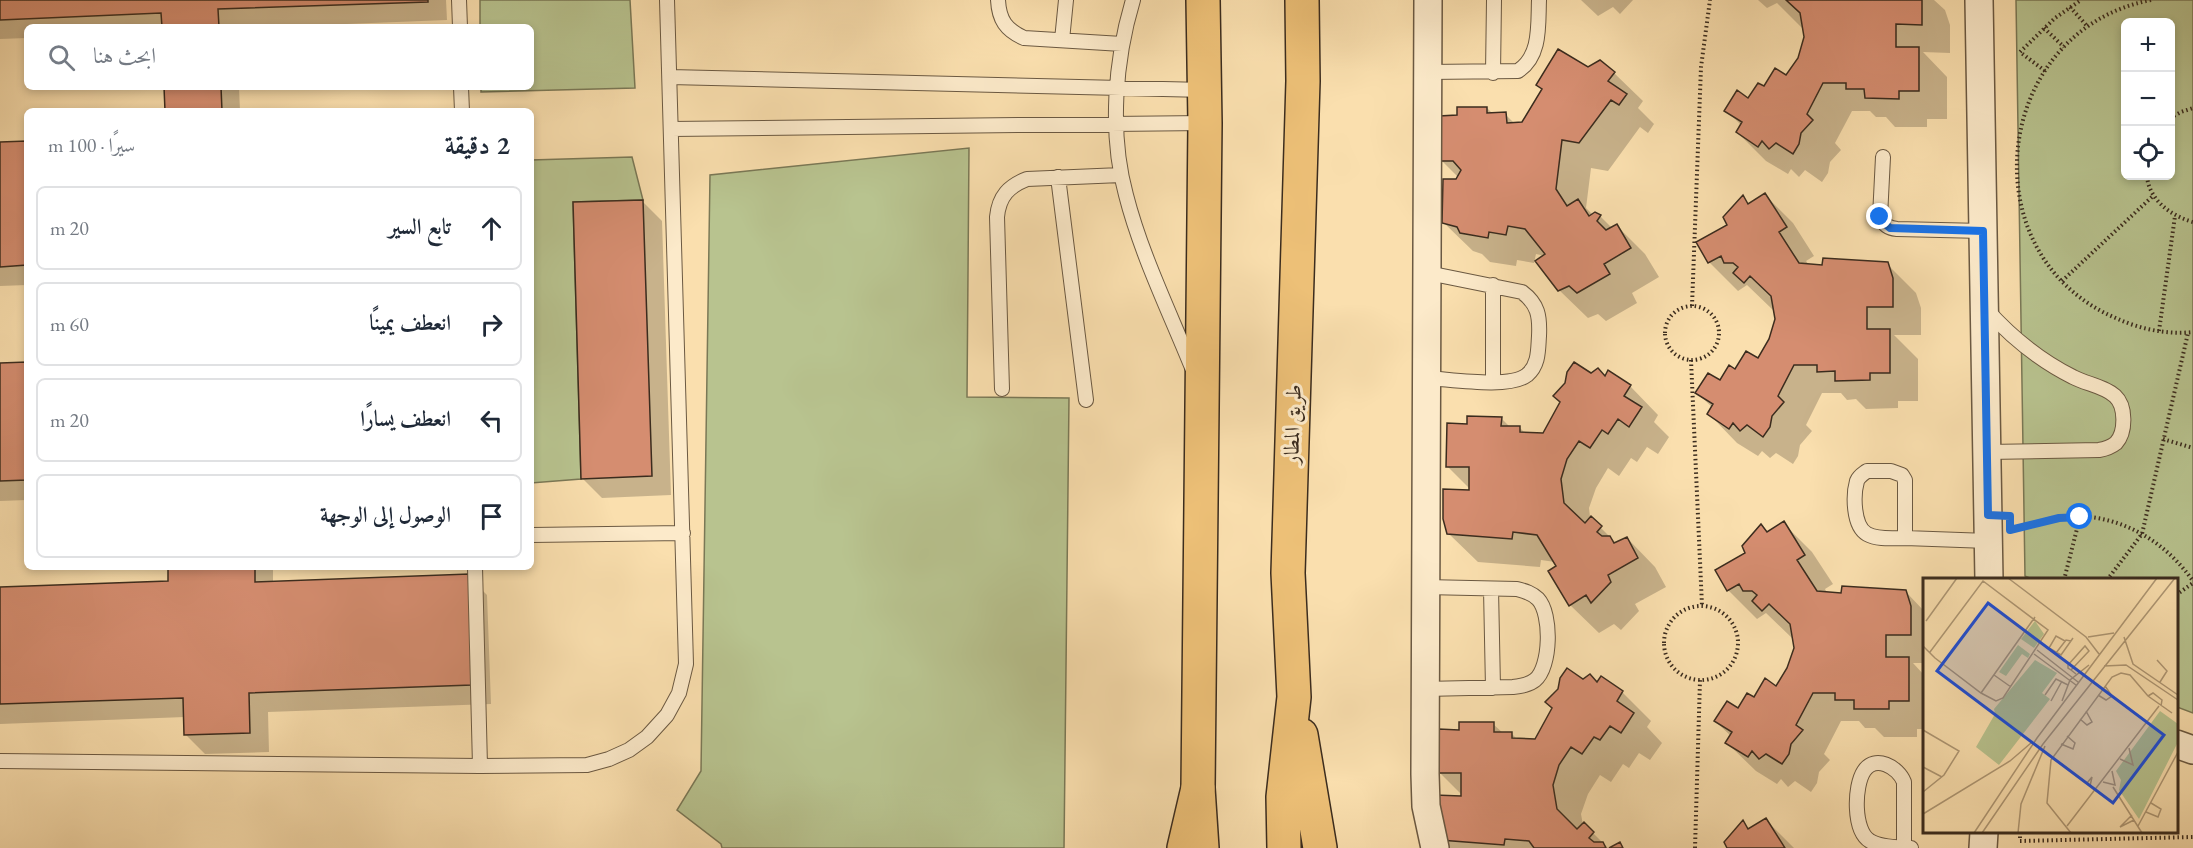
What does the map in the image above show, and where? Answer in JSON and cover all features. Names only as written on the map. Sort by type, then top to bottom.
[{"type":"highway","points":[[1202,848],[1198,788],[1205,123],[1203,0]]},
{"type":"highway","name":"طريق المطار","points":[[1284,848],[1283,797],[1294,697],[1288,573],[1303,81],[1302,0]]},
{"type":"highway","points":[[1294,697],[1320,848]]},
{"type":"highway","points":[[1184,848],[1198,788]]},
{"type":"street","points":[[1428,0],[1425,689],[1426,806],[1435,848]]},
{"type":"street","points":[[1978,0],[1989,578]]},
{"type":"street","points":[[2178,745],[2193,750]]},
{"type":"street","points":[[1983,848],[1984,833]]},
{"type":"lane","points":[[459,0],[460,24]]},
{"type":"lane","points":[[0,760],[480,766],[587,765],[629,750],[647,737],[667,715],[679,693],[686,664],[667,0]]},
{"type":"lane","points":[[998,0],[999,15],[1003,24],[1012,33],[1024,38],[1122,44]]},
{"type":"lane","points":[[1062,40],[1066,0]]},
{"type":"lane","points":[[1133,0],[1118,64],[1117,124],[1121,175],[1137,230],[1202,394]]},
{"type":"lane","points":[[1493,72],[1494,0]]},
{"type":"lane","points":[[1428,72],[1518,71],[1528,65],[1534,56],[1539,0]]},
{"type":"lane","points":[[670,77],[1205,90]]},
{"type":"lane","points":[[461,90],[462,108]]},
{"type":"lane","points":[[671,129],[1205,123]]},
{"type":"lane","points":[[1883,157],[1880,217],[1890,228],[1983,231]]},
{"type":"lane","points":[[1002,389],[998,208],[1006,191],[1016,183],[1027,179],[1121,175]]},
{"type":"lane","points":[[1058,177],[1086,400]]},
{"type":"lane","points":[[1426,378],[1492,382],[1518,380],[1535,366],[1540,321],[1538,309],[1532,299],[1522,292],[1428,273]]},
{"type":"lane","points":[[1492,382],[1493,285]]},
{"type":"lane","points":[[1984,307],[2026,348],[2049,364],[2075,378],[2109,391],[2115,396],[2120,401],[2123,428],[2115,443],[2099,450],[1987,453]]},
{"type":"lane","points":[[1905,538],[1905,480],[1902,475],[1897,472],[1874,471],[1861,475],[1857,480],[1855,516],[1861,530],[1876,537],[1905,538],[1988,528]]},
{"type":"lane","points":[[534,535],[682,533]]},
{"type":"lane","points":[[475,570],[480,766]]},
{"type":"lane","points":[[1425,587],[1517,589],[1529,592],[1539,600],[1545,611],[1547,624],[1547,658],[1536,680],[1525,685],[1493,688],[1425,689]]},
{"type":"lane","points":[[1491,589],[1493,688]]},
{"type":"lane","points":[[1904,847],[1904,782],[1895,768],[1886,764],[1872,765],[1864,770],[1860,782],[1858,825],[1862,834],[1876,844],[1911,848]]},
{"type":"path","points":[[1692,306],[1701,67],[1710,0]]},
{"type":"path","points":[[2045,70],[2020,52],[2044,28],[2081,0]]},
{"type":"path","points":[[2109,578],[2142,534],[2190,333],[2159,331],[2132,325],[2106,314],[2083,299],[2062,281],[2044,259],[2030,234],[2021,207],[2016,178],[2016,150],[2021,122],[2031,95],[2045,70],[2064,47],[2088,27],[2115,12],[2151,0]]},
{"type":"path","points":[[2070,7],[2088,27]]},
{"type":"path","points":[[2044,28],[2064,47]]},
{"type":"path","points":[[2175,115],[2193,108]]},
{"type":"path","points":[[2148,180],[2154,195],[2163,207],[2175,216],[2193,222]]},
{"type":"path","points":[[2062,281],[2154,195]]},
{"type":"path","points":[[2159,331],[2175,216]]},
{"type":"path","points":[[1692,306],[1712,315],[1719,336],[1715,347],[1707,355],[1691,360],[1676,355],[1668,347],[1665,336],[1666,325],[1671,315],[1681,308],[1692,306]]},
{"type":"path","points":[[1691,360],[1702,606]]},
{"type":"path","points":[[2163,439],[2193,448]]},
{"type":"path","points":[[1988,528],[2010,516],[2010,530],[2059,518],[2080,517],[2102,519],[2122,525],[2142,534],[2172,555],[2193,582],[2178,593]]},
{"type":"path","points":[[2064,578],[2080,517]]},
{"type":"path","points":[[1702,606],[1715,608],[1726,615],[1734,625],[1738,638],[1733,663],[1713,678],[1700,680],[1687,677],[1676,670],[1668,660],[1664,635],[1678,613],[1690,607],[1702,606]]},
{"type":"path","points":[[1695,848],[1700,680]]},
{"type":"path","points":[[2020,833],[2020,841],[2193,837]]},
{"type":"green space","points":[[480,0],[630,0],[635,88],[481,92],[481,90],[534,90],[534,24],[480,24]]},
{"type":"green space","points":[[2016,0],[2193,0],[2193,713],[2178,707],[2178,578],[2030,578],[2025,576]]},
{"type":"green space","points":[[969,148],[967,397],[1069,398],[1064,848],[722,848],[721,844],[677,810],[701,771],[710,175]]},
{"type":"green space","points":[[632,157],[643,200],[573,202],[581,479],[534,483],[534,160]]},
{"type":"building","points":[[0,0],[428,0],[428,2],[218,9],[219,24],[162,24],[161,13],[0,20]]},
{"type":"building","points":[[1786,0],[1922,0],[1922,25],[1896,24],[1896,47],[1919,47],[1919,91],[1899,91],[1899,99],[1865,98],[1864,89],[1846,89],[1846,83],[1823,83],[1807,114],[1813,120],[1801,133],[1799,144],[1793,154],[1776,143],[1769,149],[1762,141],[1758,147],[1736,132],[1742,122],[1724,111],[1737,90],[1748,98],[1758,83],[1764,86],[1775,68],[1786,75],[1798,58],[1804,37],[1800,13]]},
{"type":"building","points":[[1558,49],[1588,67],[1600,60],[1615,72],[1608,81],[1627,94],[1619,105],[1611,100],[1579,143],[1562,140],[1556,189],[1567,206],[1578,199],[1589,216],[1595,212],[1601,215],[1597,221],[1606,230],[1617,224],[1631,248],[1604,264],[1610,274],[1577,293],[1569,286],[1558,291],[1535,261],[1545,254],[1525,229],[1508,226],[1506,235],[1489,232],[1488,238],[1460,233],[1457,227],[1442,223],[1443,179],[1456,179],[1461,170],[1453,161],[1440,161],[1439,116],[1457,115],[1457,107],[1487,107],[1487,113],[1506,112],[1507,123],[1522,122],[1542,89],[1536,85]]},
{"type":"building","points":[[164,90],[221,90],[222,108],[165,108]]},
{"type":"building","points":[[24,141],[24,265],[0,267],[0,142]]},
{"type":"building","points":[[1765,193],[1787,227],[1779,232],[1799,263],[1822,265],[1823,258],[1888,262],[1893,278],[1893,307],[1867,307],[1867,329],[1890,329],[1890,373],[1870,373],[1870,380],[1835,381],[1835,371],[1817,372],[1817,365],[1794,365],[1778,396],[1784,402],[1772,416],[1770,427],[1763,437],[1747,425],[1740,431],[1733,423],[1729,429],[1707,414],[1713,404],[1695,393],[1708,373],[1720,380],[1729,365],[1735,369],[1746,351],[1758,358],[1769,339],[1775,319],[1771,296],[1750,276],[1744,283],[1733,273],[1738,267],[1733,263],[1724,263],[1721,256],[1708,263],[1696,242],[1727,225],[1723,217],[1743,195],[1748,204]]},
{"type":"building","points":[[643,200],[652,476],[581,479],[573,202]]},
{"type":"building","points":[[24,362],[24,480],[0,481],[0,363]]},
{"type":"building","points":[[1574,362],[1591,373],[1598,368],[1605,376],[1608,370],[1631,385],[1624,396],[1642,407],[1629,427],[1618,419],[1608,434],[1602,430],[1590,448],[1579,441],[1567,459],[1561,479],[1564,503],[1585,523],[1591,516],[1602,526],[1597,532],[1602,536],[1610,536],[1614,543],[1627,537],[1638,558],[1608,575],[1611,582],[1591,603],[1586,595],[1569,606],[1548,571],[1556,566],[1537,535],[1513,532],[1512,539],[1447,534],[1443,519],[1443,489],[1469,490],[1469,467],[1446,467],[1447,423],[1467,424],[1467,416],[1502,417],[1501,426],[1520,426],[1520,432],[1543,433],[1560,402],[1553,396],[1565,383],[1567,372]]},
{"type":"building","points":[[1784,521],[1805,555],[1797,560],[1817,591],[1841,593],[1842,586],[1906,590],[1911,606],[1911,635],[1886,635],[1886,657],[1909,657],[1909,701],[1889,701],[1889,709],[1854,709],[1854,700],[1835,700],[1835,693],[1813,693],[1796,725],[1803,730],[1791,744],[1789,754],[1782,764],[1766,754],[1759,759],[1752,751],[1748,757],[1725,743],[1732,732],[1714,721],[1727,701],[1738,708],[1747,693],[1754,697],[1765,678],[1776,686],[1787,668],[1794,648],[1790,624],[1769,604],[1762,611],[1752,601],[1757,595],[1752,591],[1743,591],[1739,584],[1727,591],[1715,570],[1745,553],[1742,546],[1761,524],[1767,532]]},
{"type":"building","points":[[168,570],[255,570],[255,582],[469,574],[472,685],[249,693],[250,733],[184,735],[183,698],[0,704],[0,587],[168,581]]},
{"type":"building","points":[[1567,668],[1583,679],[1590,674],[1597,682],[1601,676],[1623,691],[1617,701],[1634,713],[1621,733],[1610,726],[1600,740],[1594,737],[1582,754],[1571,747],[1559,765],[1553,785],[1557,809],[1577,829],[1584,822],[1594,832],[1589,838],[1594,842],[1603,842],[1606,848],[1534,848],[1529,841],[1505,839],[1504,845],[1440,840],[1435,795],[1461,796],[1461,773],[1438,773],[1439,729],[1459,730],[1459,722],[1494,722],[1494,732],[1512,732],[1512,738],[1535,739],[1552,708],[1545,702],[1558,689],[1560,678]]},
{"type":"building","points":[[1766,818],[1785,848],[1727,848],[1724,842],[1743,820],[1748,829]]},
{"type":"building","points":[[1620,842],[1623,848],[1609,848]]},
{"type":"route","points":[[1880,217],[1890,228],[1897,229],[1983,231],[1988,515],[2010,516],[2010,530],[2059,518],[2080,517]]}]
